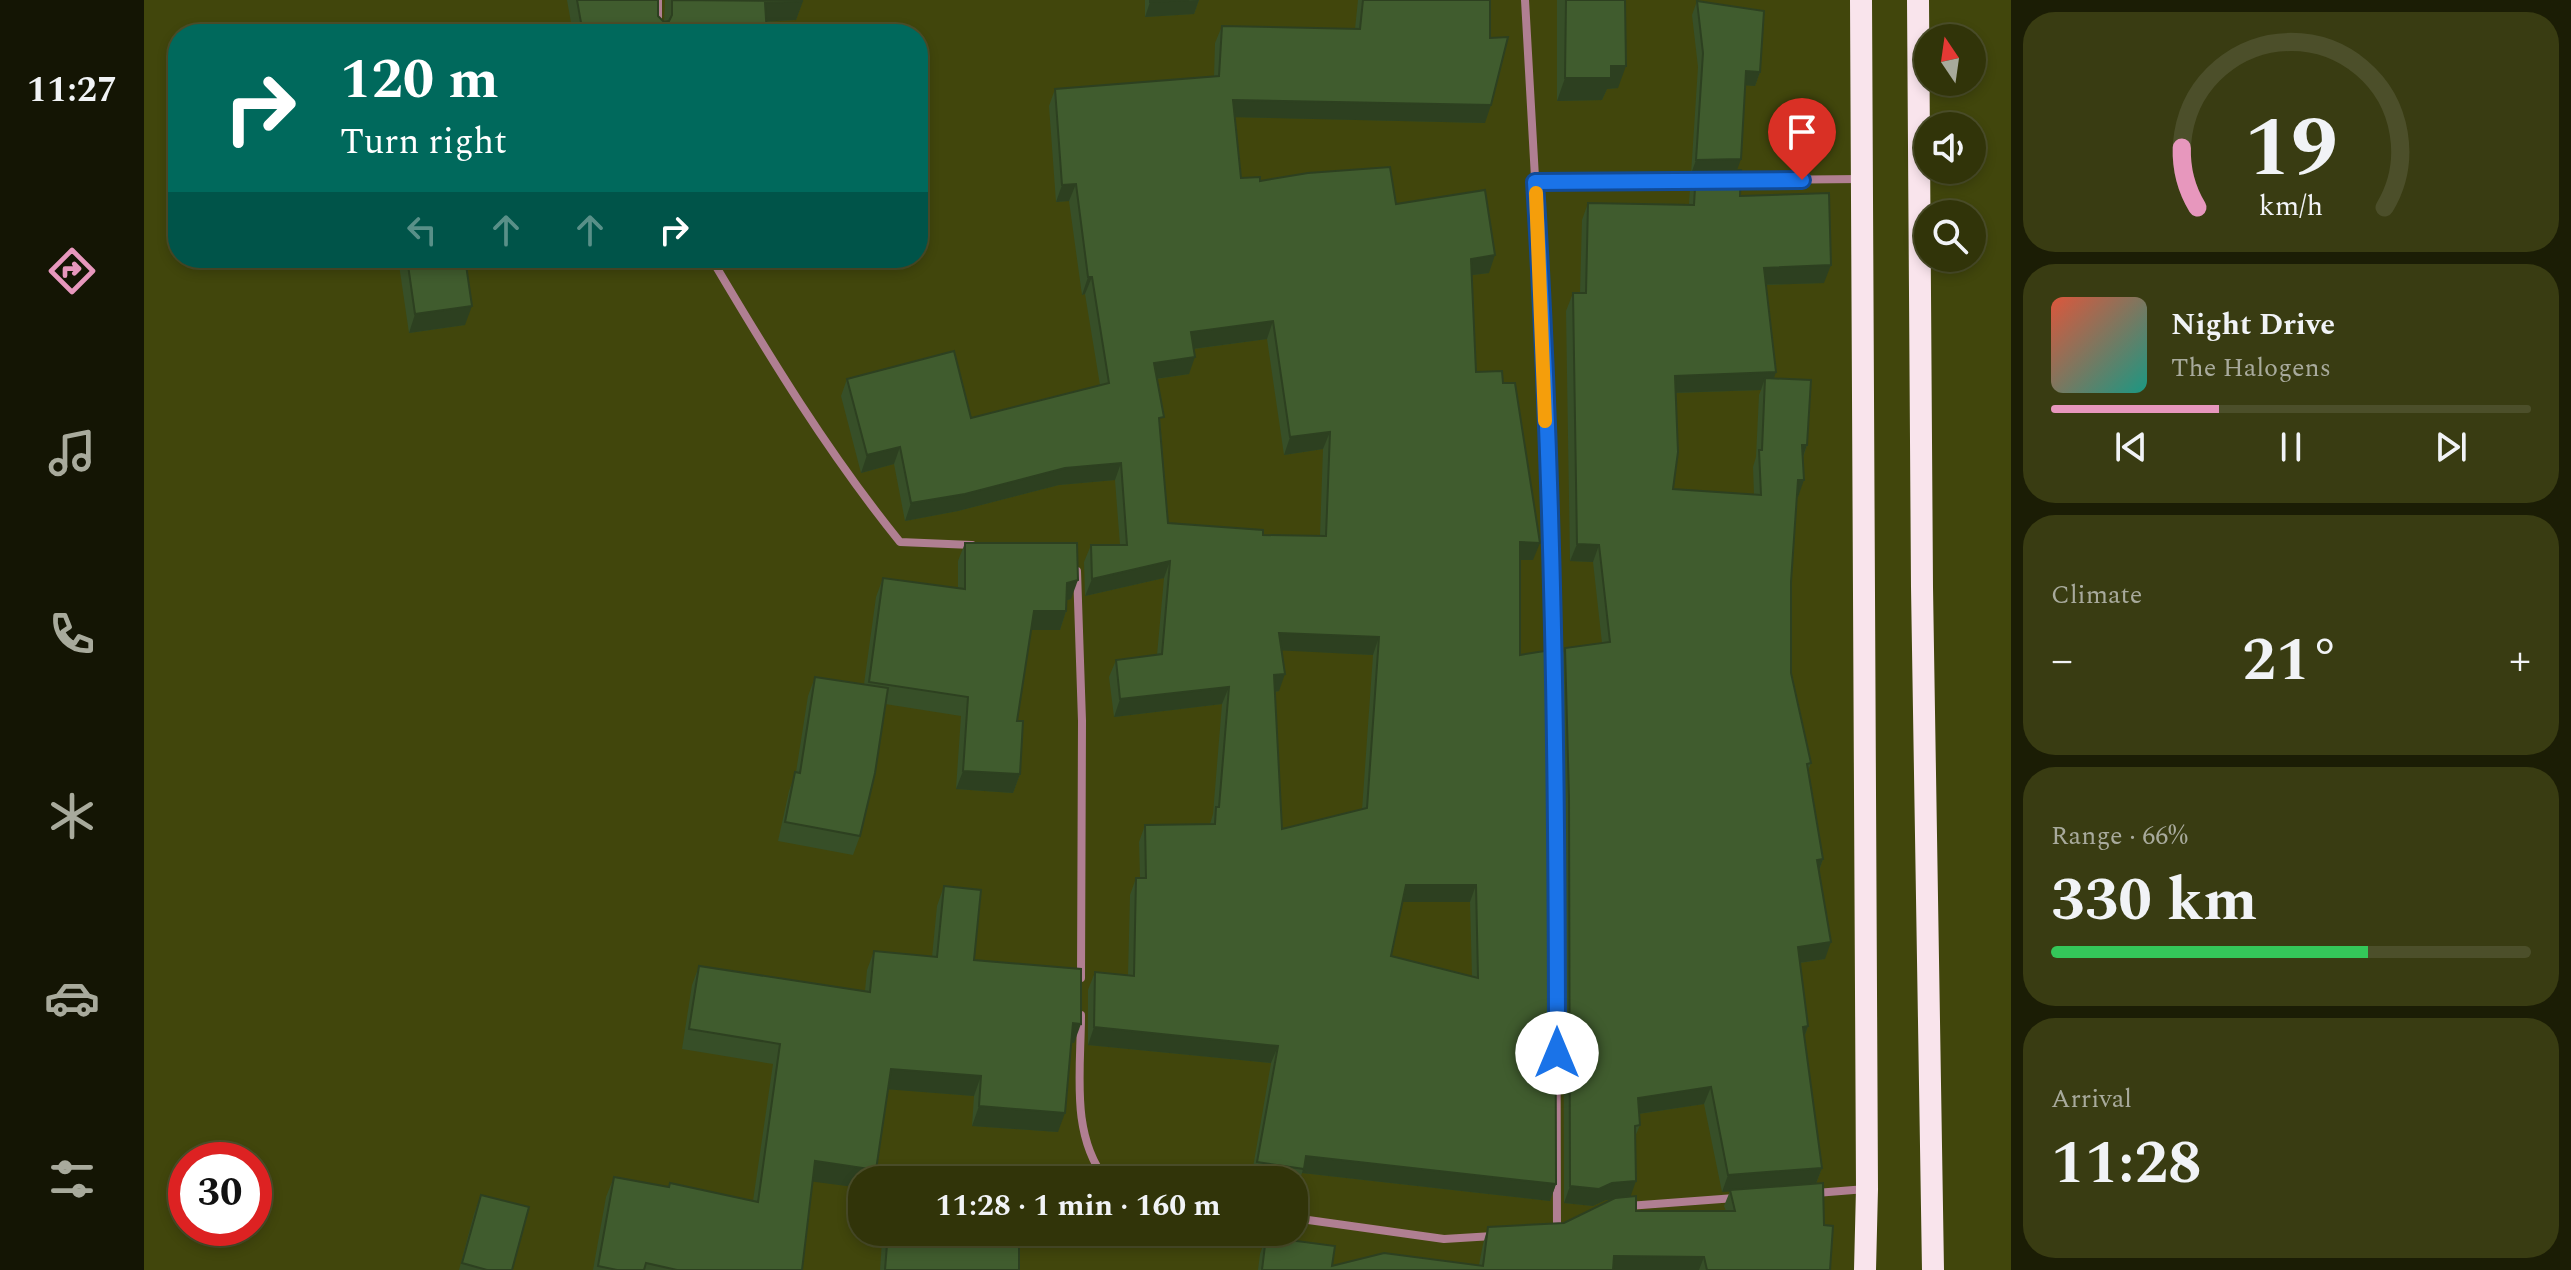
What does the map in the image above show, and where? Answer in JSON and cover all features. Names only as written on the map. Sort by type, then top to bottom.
[{"type":"highway","points":[[1861,0],[1865,1270]]},
{"type":"highway","points":[[1918,0],[1922,571],[1933,1270]]},
{"type":"street","points":[[658,0],[658,24]]},
{"type":"street","points":[[1525,0],[1542,302],[1556,815],[1557,1232]]},
{"type":"street","points":[[1722,181],[1862,179]]},
{"type":"street","points":[[1535,182],[1706,181]]},
{"type":"street","points":[[717,268],[796,398],[855,486],[900,542],[988,546]]},
{"type":"street","points":[[1077,566],[1082,721],[1081,985]]},
{"type":"street","points":[[1081,1000],[1081,1125],[1095,1166]]},
{"type":"street","points":[[1806,1193],[1867,1189]]},
{"type":"street","points":[[1622,1206],[1745,1198]]},
{"type":"street","points":[[1308,1220],[1444,1239],[1500,1235]]},
{"type":"street","points":[[1543,1233],[1557,1232],[1570,1226]]},
{"type":"building","points":[[577,0],[658,0],[658,16],[664,22],[669,21],[672,15],[672,0],[803,1],[765,3],[766,24],[581,24]]},
{"type":"building","points":[[1363,0],[1490,0],[1490,38],[1508,37],[1491,105],[1233,100],[1241,178],[1260,177],[1260,181],[1308,173],[1390,167],[1396,204],[1485,190],[1495,255],[1471,259],[1476,372],[1502,371],[1503,383],[1515,383],[1540,543],[1520,542],[1520,655],[1551,650],[1555,798],[1556,1184],[1306,1156],[1304,1166],[1257,1162],[1278,1046],[1094,1027],[1095,972],[1134,976],[1136,878],[1146,878],[1145,825],[1215,824],[1229,687],[1120,699],[1116,660],[1162,654],[1170,561],[1092,579],[1091,545],[1127,545],[1121,463],[1065,468],[965,494],[911,503],[900,447],[867,455],[847,379],[954,351],[971,418],[1109,383],[1092,277],[1088,277],[1076,184],[1062,185],[1055,89],[1219,76],[1222,26],[1360,29]],"holes":[[[1273,321],[1290,437],[1330,432],[1326,536],[1263,535],[1263,530],[1168,523],[1159,418],[1164,417],[1154,363],[1195,357],[1191,332]],[[1279,633],[1379,637],[1367,808],[1282,829],[1274,675],[1285,674]],[[1406,885],[1476,885],[1478,978],[1391,956]]]},
{"type":"building","points":[[1566,0],[1625,0],[1626,66],[1611,66],[1611,78],[1565,78]]},
{"type":"building","points":[[1697,1],[1764,11],[1760,72],[1746,71],[1741,159],[1696,160],[1703,53]]},
{"type":"building","points":[[1696,170],[1741,170],[1740,196],[1829,193],[1831,265],[1764,268],[1776,372],[1675,376],[1678,452],[1673,489],[1761,495],[1759,450],[1762,450],[1765,378],[1811,380],[1807,445],[1802,445],[1804,480],[1798,480],[1791,582],[1791,673],[1811,763],[1807,764],[1823,859],[1817,860],[1831,942],[1798,947],[1808,1026],[1803,1027],[1822,1168],[1728,1175],[1711,1087],[1638,1098],[1640,1125],[1635,1126],[1636,1181],[1612,1183],[1599,1189],[1570,1186],[1569,798],[1565,648],[1610,642],[1599,545],[1577,544],[1573,293],[1586,293],[1588,203],[1694,205]]},
{"type":"building","points":[[408,268],[466,268],[472,306],[415,314]]},
{"type":"building","points":[[965,543],[1077,543],[1078,580],[1067,583],[1066,611],[1034,611],[1017,721],[1023,721],[1020,774],[963,771],[968,697],[869,682],[883,578],[965,589]]},
{"type":"building","points":[[815,677],[888,688],[875,773],[860,836],[785,822],[795,772],[800,773]]},
{"type":"building","points":[[944,886],[981,890],[974,960],[1081,969],[1081,1024],[1073,1023],[1065,1113],[979,1106],[981,1076],[891,1069],[877,1166],[815,1161],[802,1270],[677,1270],[646,1263],[644,1270],[598,1266],[614,1177],[669,1187],[670,1183],[758,1202],[780,1044],[689,1029],[699,966],[870,992],[874,951],[937,957]]},
{"type":"building","points":[[1823,1183],[1824,1225],[1833,1226],[1830,1270],[1707,1270],[1704,1257],[1614,1256],[1613,1270],[1262,1270],[1265,1246],[1308,1246],[1308,1242],[1335,1246],[1332,1266],[1384,1253],[1483,1266],[1488,1227],[1564,1223],[1615,1198],[1636,1196],[1636,1211],[1735,1211],[1730,1190]]},
{"type":"building","points":[[481,1195],[529,1207],[512,1270],[487,1270],[462,1263]]},
{"type":"building","points":[[887,1246],[1019,1246],[1019,1270],[885,1270]]},
{"type":"slow traffic","points":[[1536,193],[1545,421]]},
{"type":"route","points":[[1557,1053],[1556,815],[1542,302],[1535,182],[1802,180]]}]
